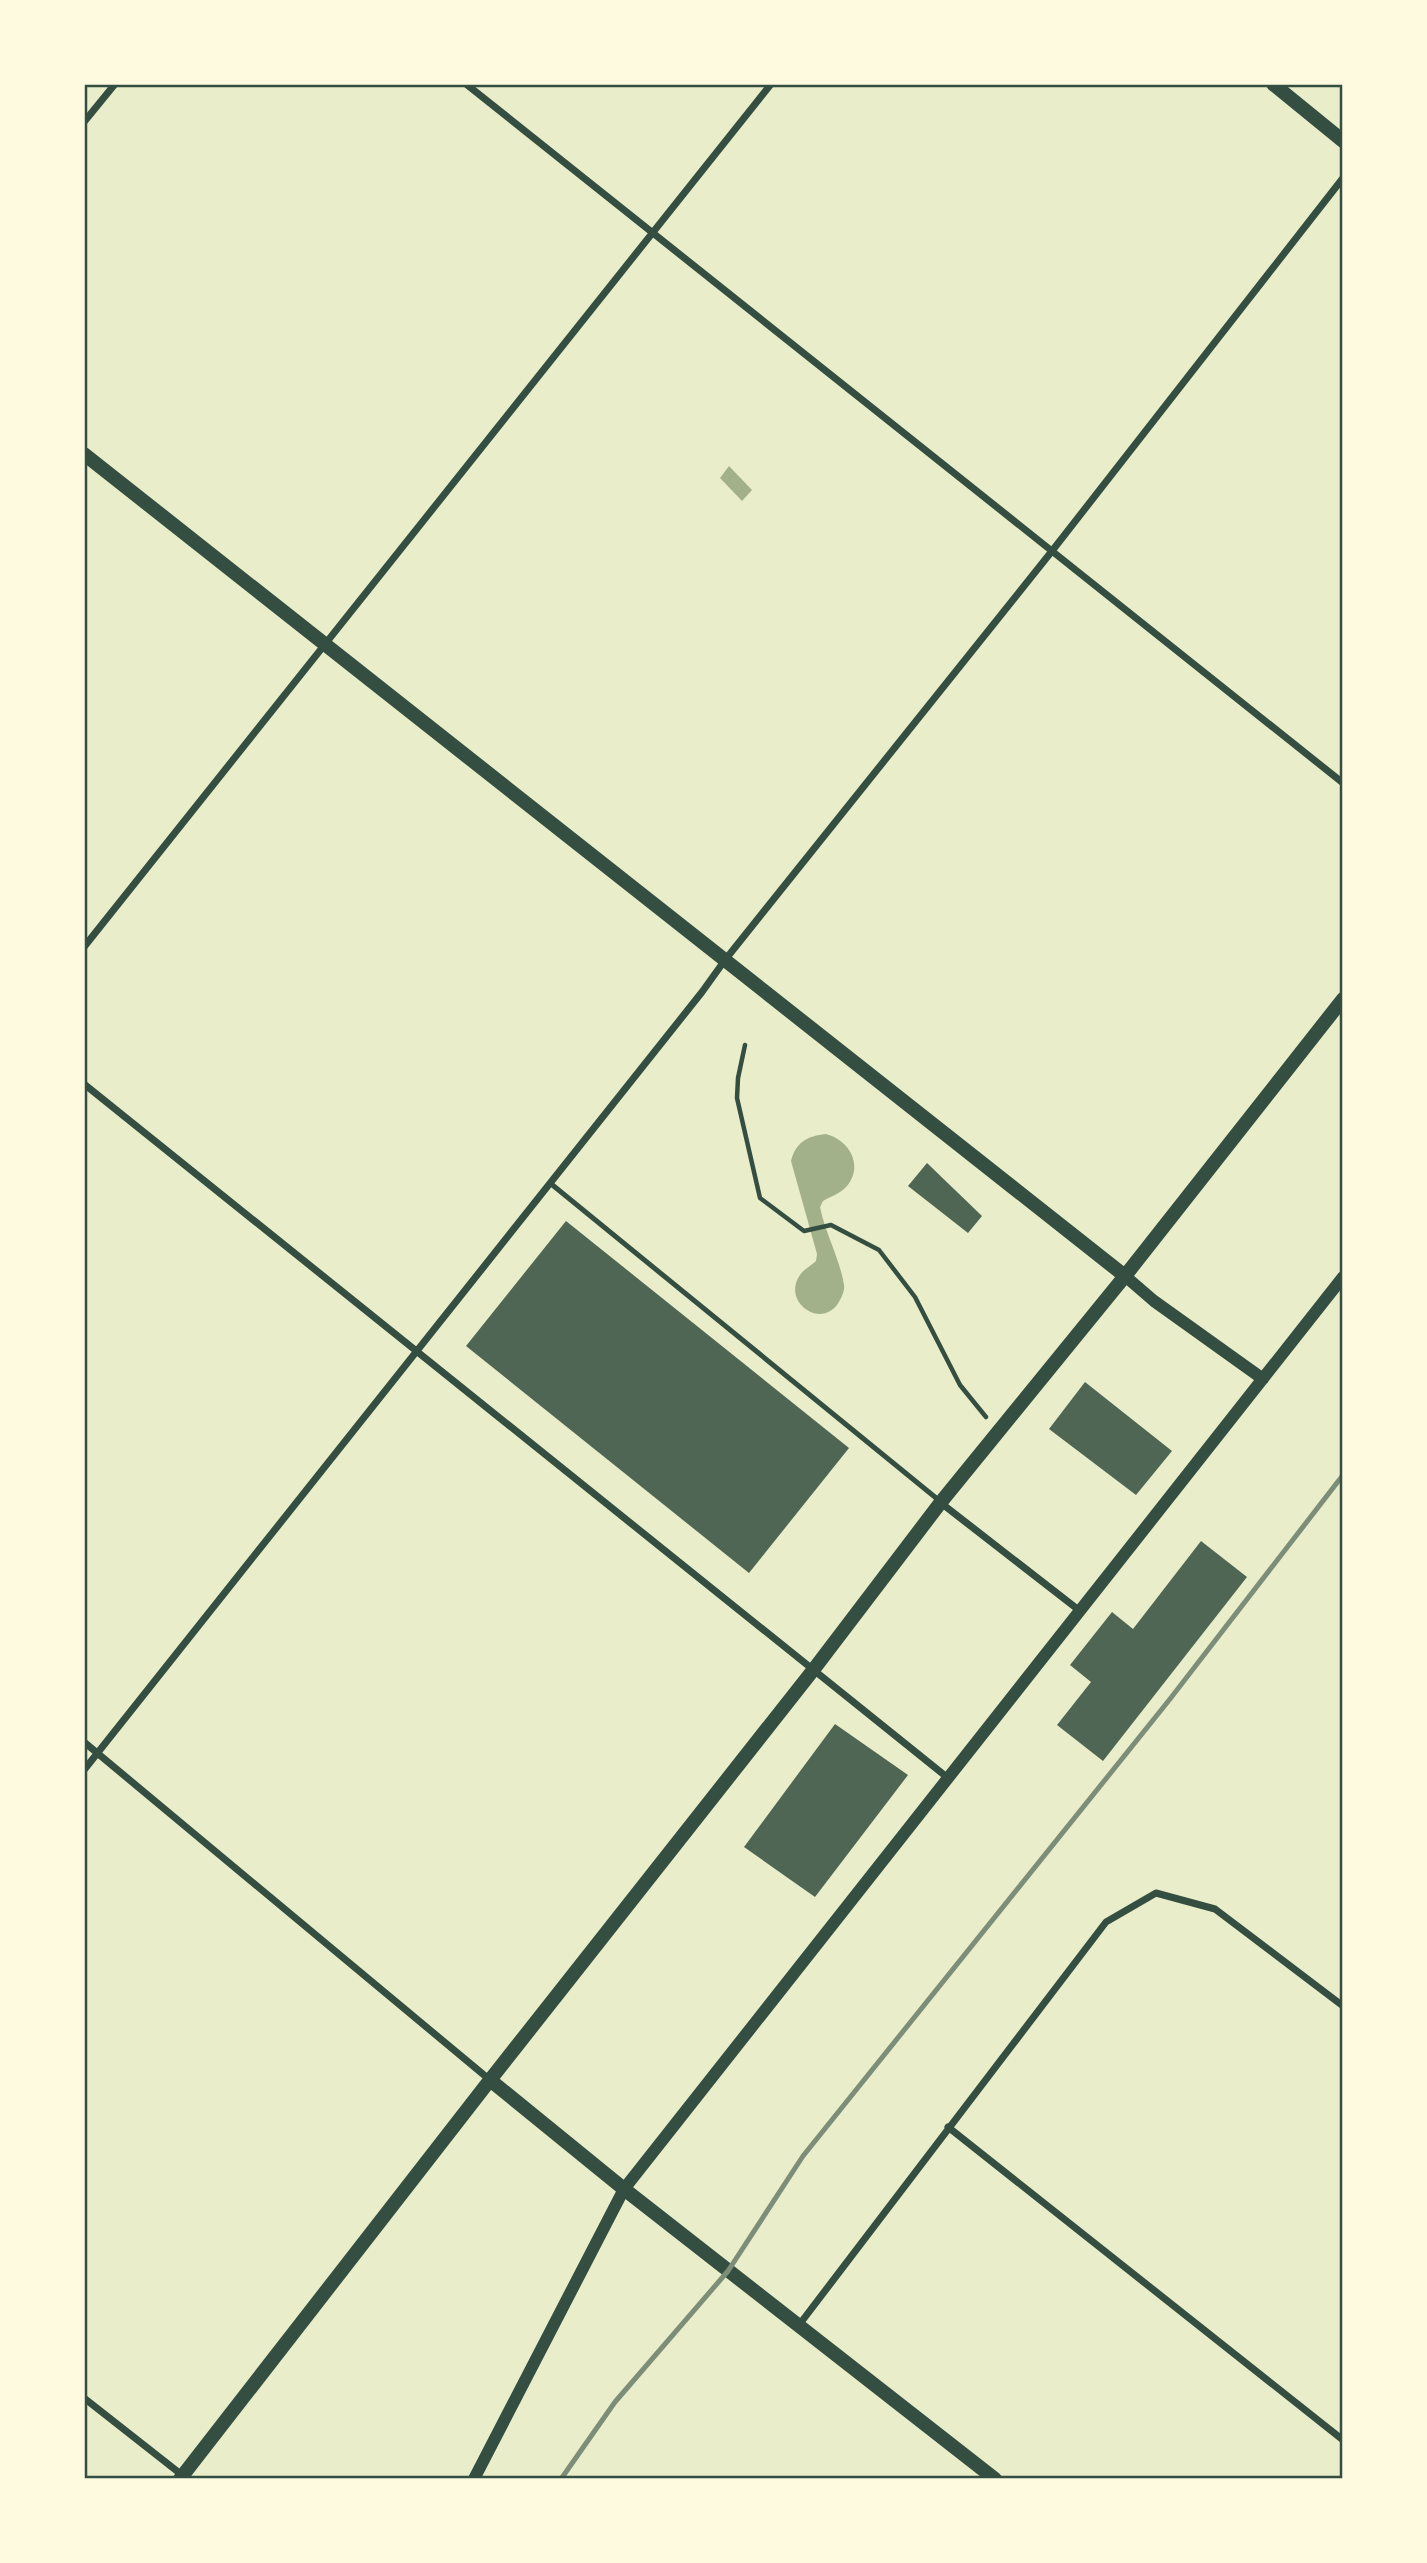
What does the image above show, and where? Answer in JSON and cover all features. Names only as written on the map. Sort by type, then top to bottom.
[{"type":"main road","points":[[1273,84],[1343,141]]},
{"type":"main road","points":[[84,454],[1125,1276]]},
{"type":"main road","points":[[184,2478],[490,2080],[814,1669],[940,1502],[1125,1276],[1343,999]]},
{"type":"main road","points":[[490,2080],[624,2189],[995,2479]]},
{"type":"street","points":[[84,122],[114,84]]},
{"type":"street","points":[[466,84],[1343,783]]},
{"type":"street","points":[[84,947],[771,84]]},
{"type":"street","points":[[84,1770],[1052,551],[1343,178]]},
{"type":"street","points":[[84,1084],[948,1778]]},
{"type":"street","points":[[1125,1276],[1154,1301],[1263,1379]]},
{"type":"street","points":[[474,2479],[624,2189],[1343,1278]]},
{"type":"street","points":[[940,1502],[1080,1611]]},
{"type":"street","points":[[84,1742],[490,2080]]},
{"type":"street","points":[[799,2325],[1106,1922],[1156,1893],[1215,1909],[1343,2006]]},
{"type":"street","points":[[948,2127],[1343,2440]]},
{"type":"street","points":[[84,2398],[184,2478]]},
{"type":"lane","points":[[550,1183],[940,1502]]},
{"type":"path","points":[[745,1045],[737,1098],[760,1198],[804,1231],[831,1225],[879,1250],[915,1297],[960,1385],[998,1432]]},
{"type":"shaded area","points":[[729,466],[752,490],[742,501],[720,478]]},
{"type":"shaded area","points":[[826,1134],[841,1142],[852,1154],[854,1170],[847,1186],[823,1201],[820,1207],[844,1287],[837,1305],[829,1312],[821,1314],[812,1313],[805,1308],[796,1294],[800,1275],[816,1261],[817,1254],[791,1161],[803,1141]]},
{"type":"building","points":[[927,1163],[982,1216],[968,1233],[908,1186]]},
{"type":"building","points":[[566,1221],[849,1448],[749,1573],[466,1346]]},
{"type":"building","points":[[1085,1382],[1172,1451],[1136,1495],[1049,1429]]},
{"type":"building","points":[[1201,1541],[1247,1577],[1103,1761],[1057,1725],[1091,1682],[1070,1665],[1112,1612],[1133,1629]]},
{"type":"building","points":[[835,1724],[908,1775],[815,1897],[744,1847]]},
{"type":"railway","points":[[561,2479],[615,2402],[728,2271],[803,2156],[1170,1699],[1343,1475]]}]
